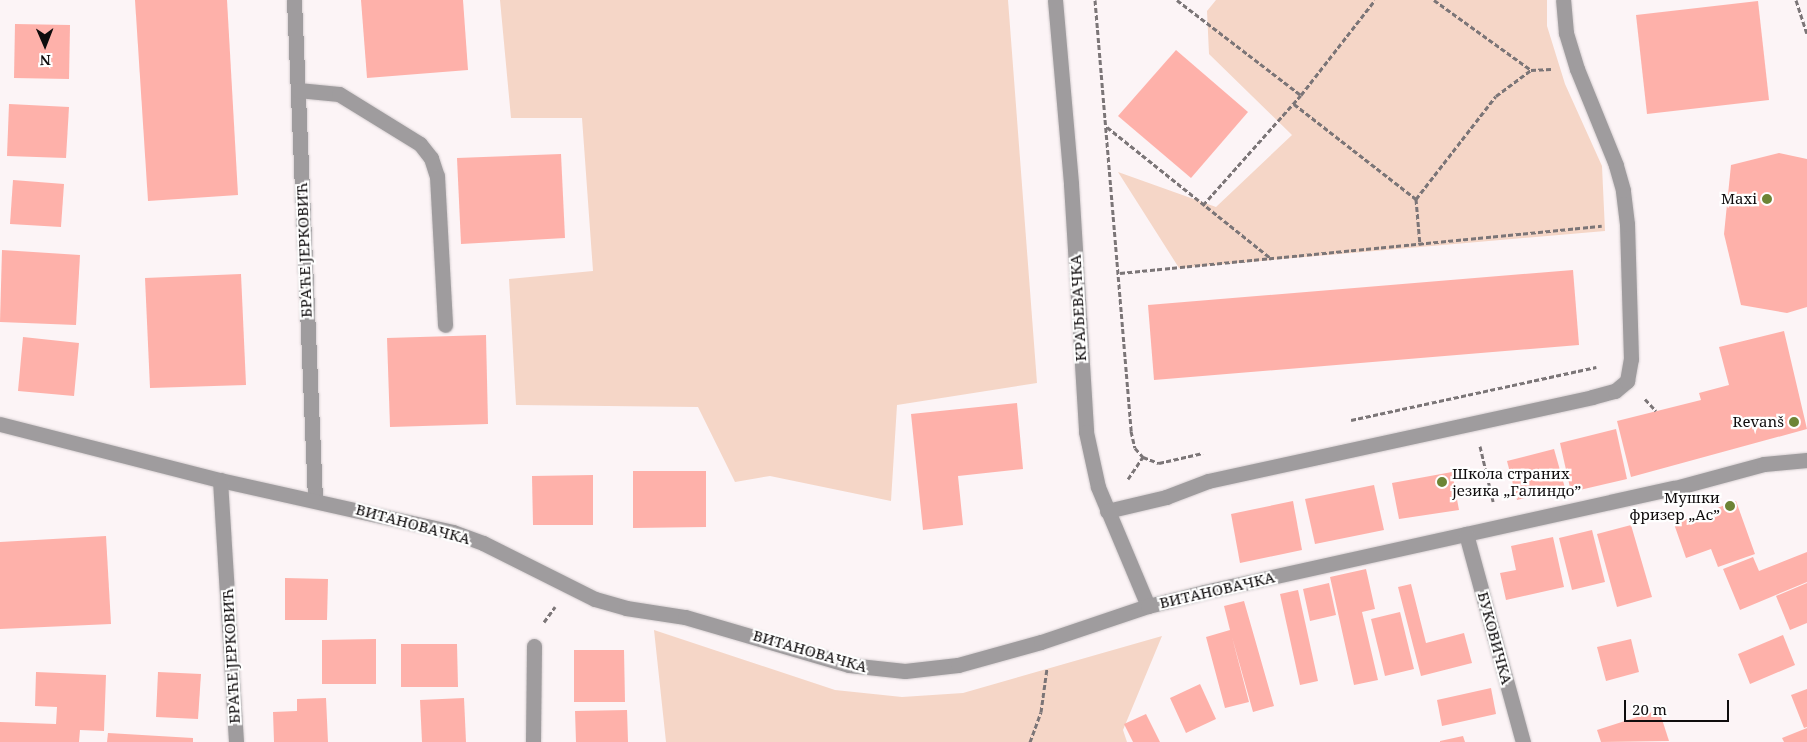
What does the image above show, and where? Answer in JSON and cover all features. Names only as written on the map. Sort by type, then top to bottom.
[{"type":"street","name":"БРАЋЕ ЈЕРКОВИЋ","points":[[294,0],[315,500]]},
{"type":"street","name":"КРАЉЕВАЧКА","points":[[1055,0],[1071,184],[1086,432],[1098,487],[1148,606]]},
{"type":"street","points":[[1107,511],[1166,496],[1208,480],[1615,391],[1627,381],[1631,359],[1627,224],[1616,165],[1577,68],[1566,33],[1563,0]]},
{"type":"street","points":[[298,90],[339,94],[420,144],[431,158],[437,176],[445,325]]},
{"type":"street","name":"ВИТАНОВАЧКА","points":[[0,424],[220,480],[454,532],[483,543],[569,588],[626,608],[685,617],[874,670],[905,671],[958,665],[1041,642],[1148,606],[1675,488],[1764,464],[1807,460]]},
{"type":"street","name":"БРАЋЕ ЈЕРКОВИЋ","points":[[220,480],[236,742]]},
{"type":"street","name":"БУКОВИЧКА","points":[[1466,534],[1523,742]]},
{"type":"street","points":[[533,742],[534,646]]},
{"type":"path","points":[[1095,0],[1120,273],[1131,431],[1135,448],[1143,457],[1159,463],[1208,452]]},
{"type":"path","points":[[1177,0],[1301,95]]},
{"type":"path","points":[[1203,205],[1301,95],[1375,0]]},
{"type":"path","points":[[1434,0],[1531,70]]},
{"type":"path","points":[[1796,0],[1807,33]]},
{"type":"path","points":[[1420,245],[1416,199],[1496,96],[1531,70],[1577,68]]},
{"type":"path","points":[[1294,104],[1416,199]]},
{"type":"path","points":[[1106,127],[1272,259]]},
{"type":"path","points":[[1120,273],[1627,224]]},
{"type":"path","points":[[1343,422],[1631,359]]},
{"type":"path","points":[[1474,422],[1499,526]]},
{"type":"path","points":[[534,646],[539,628],[569,588]]},
{"type":"path","points":[[1030,742],[1042,712],[1048,669],[1041,642]]},
{"type":"shaded area","points":[[500,0],[1008,0],[1037,383],[897,405],[891,501],[770,476],[735,482],[698,407],[516,405],[509,279],[593,271],[582,118],[511,118]]},
{"type":"shaded area","points":[[1216,0],[1547,0],[1547,26],[1565,84],[1602,166],[1605,231],[1179,268],[1118,172],[1216,207],[1292,135],[1209,54],[1207,11]]},
{"type":"shaded area","points":[[654,630],[835,690],[902,697],[963,693],[1162,636],[1123,730],[1127,742],[666,742]]},
{"type":"building","points":[[135,0],[227,0],[238,195],[148,201]]},
{"type":"building","points":[[361,0],[463,0],[468,70],[367,78]]},
{"type":"building","points":[[1758,1],[1769,100],[1647,114],[1636,15]]},
{"type":"building","points":[[15,24],[70,25],[69,79],[14,78]]},
{"type":"building","points":[[1176,50],[1248,112],[1191,178],[1118,116]]},
{"type":"building","points":[[9,104],[69,107],[66,158],[7,156]]},
{"type":"building","name":"Maxi","points":[[1779,153],[1807,159],[1807,307],[1787,313],[1741,305],[1724,234],[1731,165]]},
{"type":"building","points":[[561,154],[565,238],[461,244],[457,158]]},
{"type":"building","points":[[13,180],[64,184],[61,227],[10,224]]},
{"type":"building","points":[[2,250],[80,255],[76,325],[0,322]]},
{"type":"building","points":[[1573,270],[1579,345],[1154,380],[1148,305]]},
{"type":"building","points":[[241,274],[246,385],[150,388],[145,278]]},
{"type":"building","points":[[1784,331],[1807,429],[1631,477],[1617,421],[1701,400],[1699,393],[1729,385],[1719,347]]},
{"type":"building","points":[[486,335],[488,424],[390,427],[387,338]]},
{"type":"building","points":[[23,337],[79,343],[74,396],[18,391]]},
{"type":"building","points":[[1017,403],[1023,469],[958,476],[963,525],[923,530],[911,414]]},
{"type":"building","points":[[1616,429],[1627,479],[1571,492],[1560,443]]},
{"type":"building","points":[[1554,449],[1565,488],[1517,500],[1507,461]]},
{"type":"building","points":[[633,471],[706,471],[706,527],[633,528]]},
{"type":"building","points":[[1452,472],[1459,510],[1399,519],[1392,483]]},
{"type":"building","points":[[593,475],[593,525],[533,525],[532,476]]},
{"type":"building","points":[[1374,485],[1384,530],[1315,544],[1305,499]]},
{"type":"building","points":[[1293,501],[1302,550],[1240,563],[1231,514]]},
{"type":"building","points":[[1736,501],[1755,554],[1718,567],[1711,549],[1686,558],[1674,524]]},
{"type":"building","points":[[1631,525],[1652,597],[1617,607],[1597,534]]},
{"type":"building","points":[[1592,530],[1605,582],[1572,590],[1559,538]]},
{"type":"building","points":[[106,536],[111,624],[0,629],[0,542]]},
{"type":"building","points":[[1553,537],[1564,587],[1506,600],[1500,573],[1516,570],[1511,546]]},
{"type":"building","points":[[1807,552],[1807,582],[1740,610],[1723,569],[1753,557],[1759,571]]},
{"type":"building","points":[[1366,569],[1375,609],[1362,612],[1378,680],[1354,685],[1330,577]]},
{"type":"building","points":[[285,578],[328,579],[327,620],[285,620]]},
{"type":"building","points":[[1329,583],[1336,615],[1310,621],[1303,589]]},
{"type":"building","points":[[1807,583],[1807,623],[1790,630],[1776,596]]},
{"type":"building","points":[[1411,584],[1426,643],[1464,633],[1472,663],[1421,676],[1398,587]]},
{"type":"building","points":[[1298,590],[1318,681],[1300,685],[1280,594]]},
{"type":"building","points":[[1244,601],[1274,706],[1253,712],[1232,637],[1249,702],[1225,708],[1206,637],[1230,630],[1224,606]]},
{"type":"building","points":[[1400,612],[1414,669],[1385,676],[1371,619]]},
{"type":"building","points":[[1783,635],[1795,665],[1750,684],[1738,654]]},
{"type":"building","points":[[376,639],[376,684],[322,684],[322,640]]},
{"type":"building","points":[[1631,639],[1639,672],[1606,681],[1597,647]]},
{"type":"building","points":[[401,644],[457,644],[458,687],[401,687]]},
{"type":"building","points":[[574,650],[624,650],[625,702],[574,702]]},
{"type":"building","points":[[36,672],[106,675],[104,731],[80,730],[79,742],[0,742],[0,722],[56,724],[57,707],[35,706]]},
{"type":"building","points":[[158,672],[201,674],[198,719],[156,717]]},
{"type":"building","points":[[1200,684],[1216,719],[1186,733],[1170,698]]},
{"type":"building","points":[[1491,688],[1496,714],[1442,726],[1437,700]]},
{"type":"building","points":[[1807,689],[1807,727],[1804,728],[1791,695]]},
{"type":"building","points":[[326,698],[328,742],[274,742],[273,712],[297,711],[297,699]]},
{"type":"building","points":[[464,698],[466,742],[422,742],[420,700]]},
{"type":"building","points":[[627,710],[628,742],[576,742],[575,711]]},
{"type":"building","points":[[1659,710],[1669,741],[1601,742],[1597,730]]},
{"type":"building","points":[[1146,714],[1160,742],[1133,742],[1124,724]]},
{"type":"building","points":[[1807,728],[1807,742],[1784,742],[1782,738]]},
{"type":"building","points":[[108,733],[193,738],[193,742],[107,742]]},
{"type":"building","points":[[1463,736],[1465,742],[1440,742],[1440,741]]},
{"type":"place","name":"Maxi","points":[[1767,199]]},
{"type":"place","name":"Revanš","points":[[1794,422]]},
{"type":"place","name":"Школа страних језика „Галиндо”","points":[[1442,482]]},
{"type":"place","name":"Мушки фризер „Ас”","points":[[1730,506]]}]
